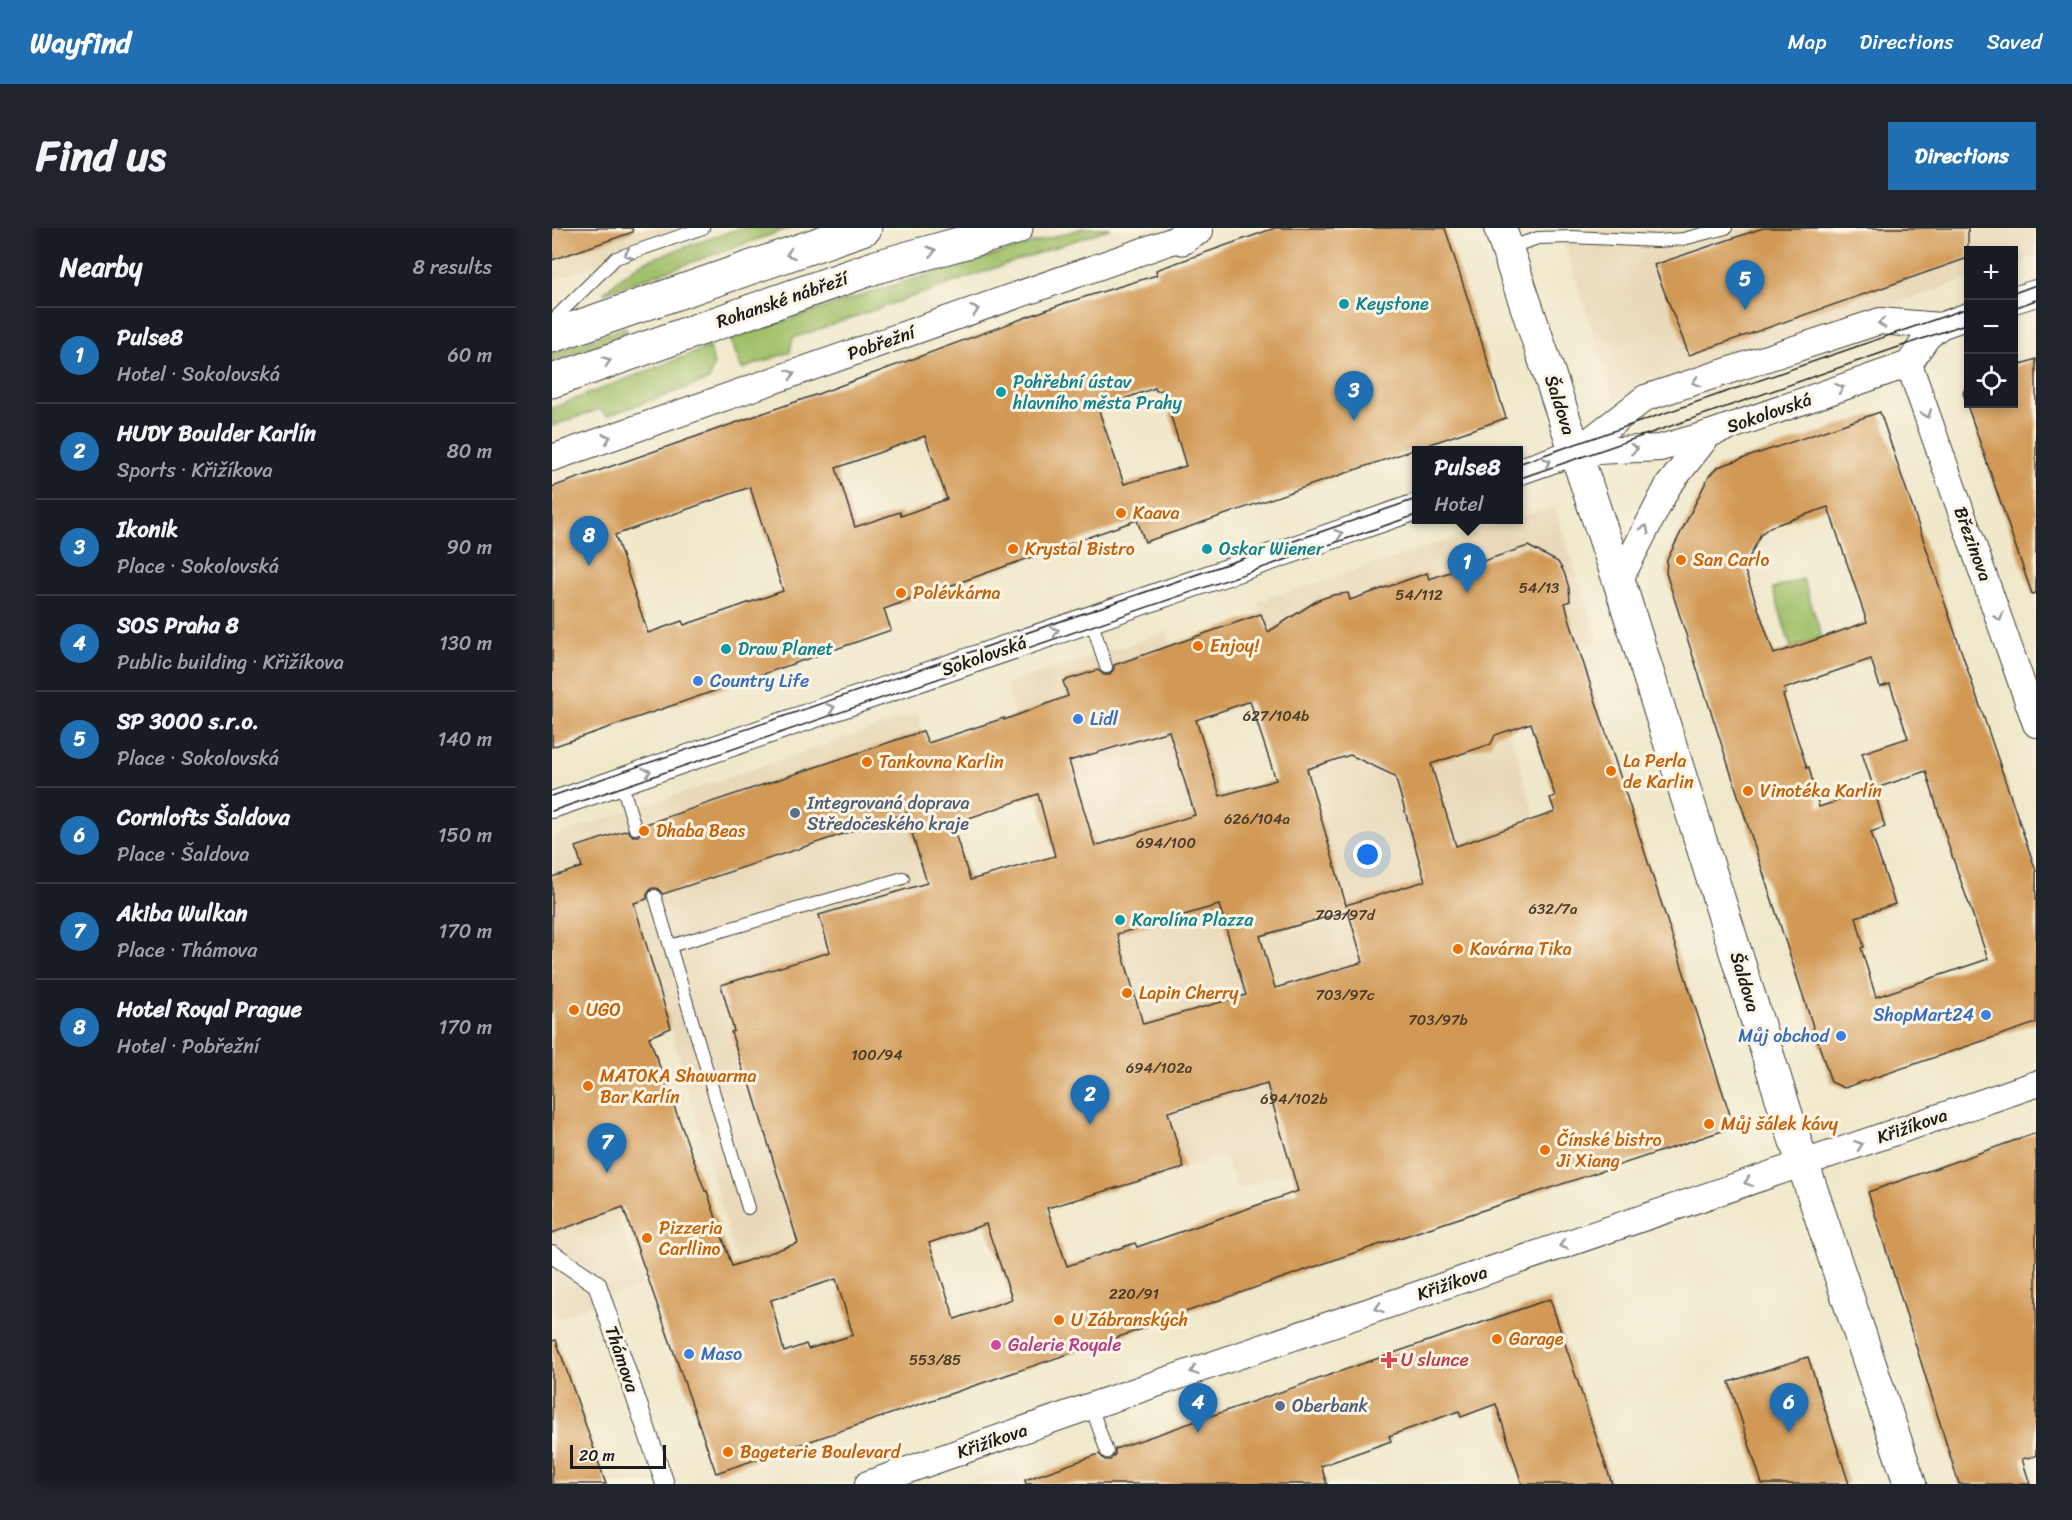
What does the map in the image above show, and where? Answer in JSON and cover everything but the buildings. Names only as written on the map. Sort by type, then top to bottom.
[{"type":"main road","points":[[552,336],[865,228]]},
{"type":"main road","name":"Rohanské nábřeží","points":[[552,381],[876,267],[1016,228]]},
{"type":"street","name":"Pobřežní","points":[[552,458],[1195,231]]},
{"type":"street","name":"Šaldova","points":[[1504,238],[1619,581],[1803,1164],[1910,1484]]},
{"type":"street","points":[[2018,298],[2036,293]]},
{"type":"street","name":"Sokolovská","points":[[1523,470],[1575,452],[1660,448],[1709,434],[1909,364],[1927,337],[1940,326],[1964,317]]},
{"type":"street","name":"Sokolovská","points":[[1575,452],[1645,398],[1880,321],[1940,326]]},
{"type":"street","name":"Březinova","points":[[1909,364],[2034,710]]},
{"type":"street","points":[[1619,581],[1668,486],[1709,434]]},
{"type":"street","name":"Sokolovská","points":[[552,805],[1412,508]]},
{"type":"street","name":"Křižíkova","points":[[868,1484],[2036,1084]]},
{"type":"street","name":"Thámova","points":[[552,1254],[597,1284],[665,1484]]},
{"type":"lane","points":[[552,321],[616,258],[703,228]]},
{"type":"lane","points":[[1504,238],[1538,238],[1571,232],[1658,241],[1683,239],[1726,228]]},
{"type":"lane","points":[[1091,619],[1106,667]]},
{"type":"lane","points":[[621,781],[634,828]]},
{"type":"lane","points":[[670,946],[903,878]]},
{"type":"lane","points":[[655,896],[748,1208]]},
{"type":"lane","points":[[1091,1406],[1107,1452]]},
{"type":"shaded area","points":[[552,228],[702,228],[552,281]]},
{"type":"shaded area","points":[[1559,228],[2036,228],[2036,256],[2018,262],[2018,246],[1964,246],[1964,280],[1615,401]]},
{"type":"shaded area","points":[[1554,506],[1598,640],[1513,667],[1505,714],[1538,827],[1414,1129],[1238,1189],[1224,1157],[1150,1177],[853,1225],[737,1264],[671,1028],[567,1066],[642,1285],[556,1319],[552,1306],[552,837],[917,714],[929,745],[970,880],[1054,857],[1006,684],[1168,632],[1220,796],[1261,939],[1349,916],[1258,602],[1498,524],[1523,524],[1523,516]]},
{"type":"shaded area","points":[[1014,1466],[1019,1484],[961,1484]]},
{"type":"green space","points":[[740,228],[790,228],[603,293],[643,262]]},
{"type":"green space","points":[[1083,228],[1111,228],[793,338],[790,352],[742,369],[730,339],[888,287]]},
{"type":"green space","points":[[625,327],[627,332],[552,362],[552,353]]},
{"type":"green space","points":[[709,347],[714,364],[709,380],[607,416],[600,409],[552,426],[552,408]]},
{"type":"green space","points":[[1803,579],[1822,637],[1791,648],[1773,589]]},
{"type":"tram line","points":[[2018,292],[2036,285]]},
{"type":"tram line","points":[[2018,307],[2036,300]]},
{"type":"tram line","points":[[1523,462],[1964,309]]},
{"type":"tram line","points":[[1523,477],[1964,324]]},
{"type":"tram line","points":[[552,796],[1412,500]]},
{"type":"tram line","points":[[552,811],[1412,516]]},
{"type":"place","name":"Keystone","points":[[1344,304]]},
{"type":"place","name":"SP 3000 s.r.o.","points":[[1745,310]]},
{"type":"place","name":"Pohřební ústav hlavního města Prahy","points":[[1001,392]]},
{"type":"place","name":"Ikonik","points":[[1354,421]]},
{"type":"place","name":"Kaava","points":[[1121,513]]},
{"type":"place","name":"Krystal Bistro","points":[[1013,549]]},
{"type":"place","name":"Oskar Wiener","points":[[1207,549]]},
{"type":"place","name":"San Carlo","points":[[1681,560]]},
{"type":"place","name":"Hotel Royal Prague","points":[[589,566]]},
{"type":"place","name":"Polévkárna","points":[[901,593]]},
{"type":"place","name":"Pulse8","points":[[1467,593]]},
{"type":"place","name":"Enjoy!","points":[[1198,646]]},
{"type":"place","name":"Draw Planet","points":[[726,649]]},
{"type":"place","name":"Country Life","points":[[698,681]]},
{"type":"place","name":"Lidl","points":[[1078,719]]},
{"type":"place","name":"Tankovna Karlin","points":[[867,762]]},
{"type":"place","name":"La Perla de Karlin","points":[[1611,771]]},
{"type":"place","name":"Vinotéka Karlín","points":[[1748,791]]},
{"type":"place","name":"Integrovaná doprava Středočeského kraje","points":[[795,813]]},
{"type":"place","name":"Dhaba Beas","points":[[644,831]]},
{"type":"place","name":"Karolína Plazza","points":[[1120,920]]},
{"type":"place","name":"Kavárna Tika","points":[[1458,949]]},
{"type":"place","name":"Lapin Cherry","points":[[1127,993]]},
{"type":"place","name":"UGO","points":[[574,1010]]},
{"type":"place","name":"ShopMart24","points":[[1986,1015]]},
{"type":"place","name":"Můj obchod","points":[[1841,1036]]},
{"type":"place","name":"MATOKA Shawarma Bar Karlín","points":[[588,1086]]},
{"type":"place","name":"Můj šálek kávy","points":[[1709,1124]]},
{"type":"place","name":"HUDY Boulder Karlín","points":[[1090,1125]]},
{"type":"place","name":"Čínské bistro Ji Xiang","points":[[1545,1150]]},
{"type":"place","name":"Akiba Wulkan","points":[[607,1173]]},
{"type":"place","name":"Pizzeria Carllino","points":[[647,1238]]},
{"type":"place","name":"U Zábranských","points":[[1059,1320]]},
{"type":"place","name":"Garage","points":[[1497,1339]]},
{"type":"place","name":"Galerie Royale","points":[[996,1345]]},
{"type":"place","name":"Maso","points":[[689,1354]]},
{"type":"place","name":"U slunce","points":[[1389,1360]]},
{"type":"place","name":"Oberbank","points":[[1280,1406]]},
{"type":"place","name":"SOS Praha 8","points":[[1198,1433]]},
{"type":"place","name":"Cornlofts Šaldova","points":[[1789,1433]]},
{"type":"place","name":"Bageterie Boulevard","points":[[728,1452]]}]
